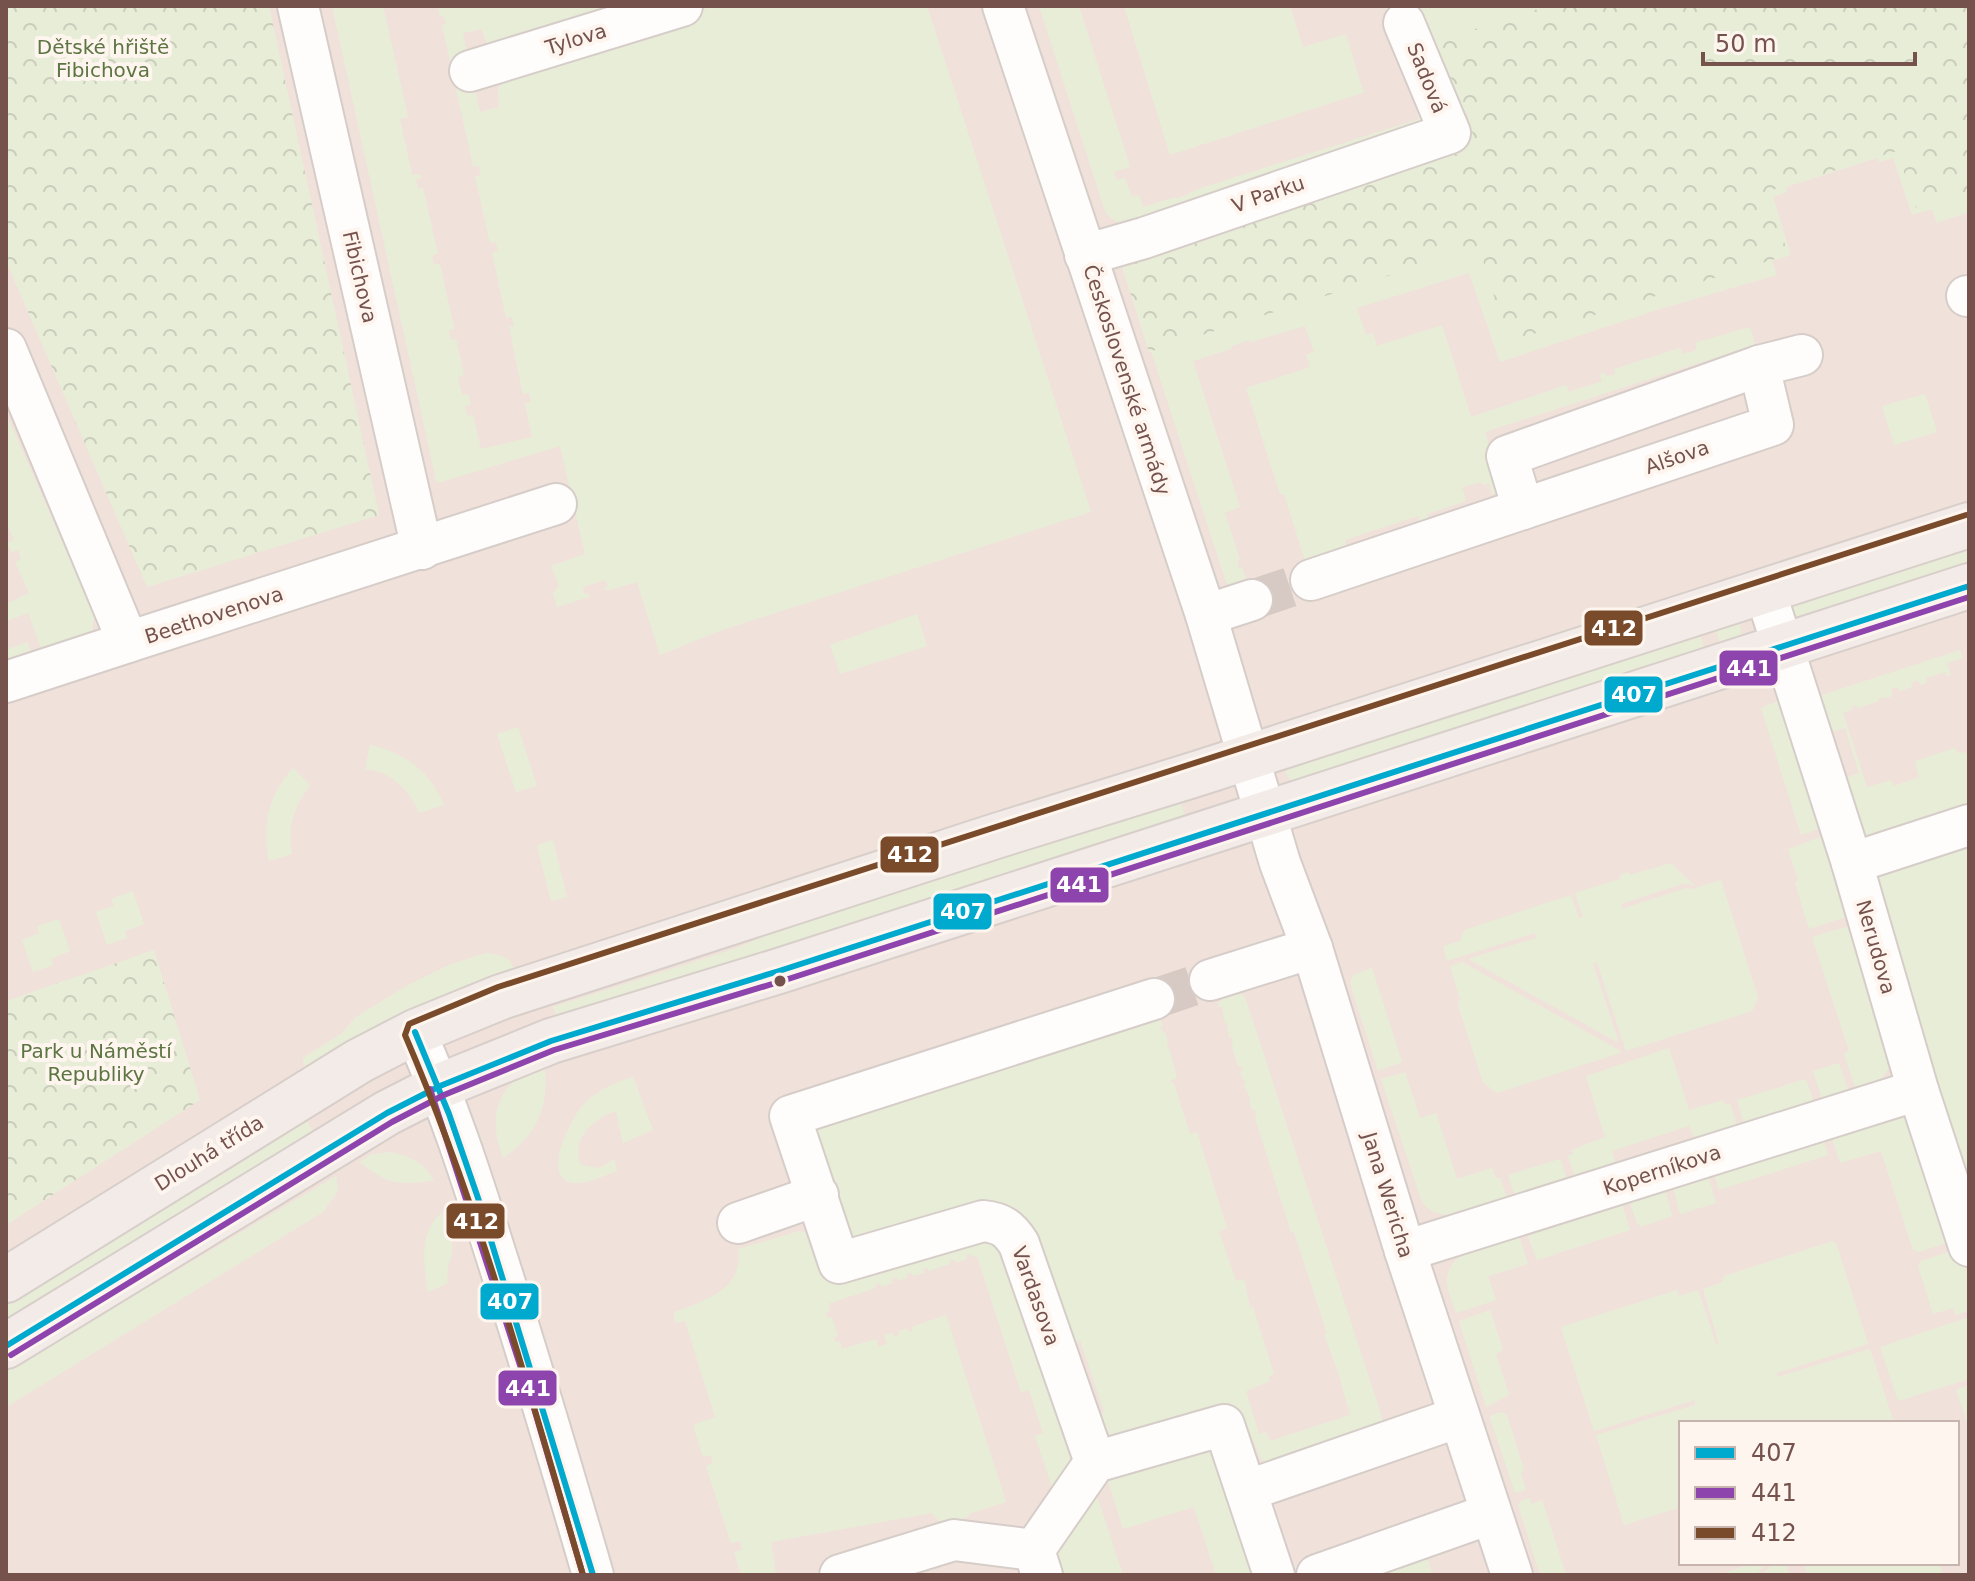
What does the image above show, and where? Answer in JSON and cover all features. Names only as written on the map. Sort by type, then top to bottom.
[{"type":"main road","name":"Dlouhá třída","points":[[6,1280],[359,1061],[415,1032],[501,997],[1969,525]]},
{"type":"main road","points":[[6,1346],[387,1113],[440,1086],[551,1041],[1969,586]]},
{"type":"street","name":"Fibichova","points":[[298,6],[422,549]]},
{"type":"street","name":"Tylova","points":[[470,71],[682,6]]},
{"type":"street","name":"Československé armády","points":[[1003,6],[1206,615],[1265,814]]},
{"type":"street","name":"Sadová","points":[[1404,23],[1450,133]]},
{"type":"street","name":"V Parku","points":[[1085,255],[1144,238],[1450,133]]},
{"type":"street","name":"Beethovenova","points":[[6,349],[128,642],[556,504]]},
{"type":"street","points":[[1523,509],[1507,456],[1759,366],[1802,355]]},
{"type":"street","name":"Alšova","points":[[1311,580],[1773,425],[1759,366]]},
{"type":"street","name":"Nerudova","points":[[1765,591],[1969,1246]]},
{"type":"street","points":[[1206,615],[1252,600]]},
{"type":"street","points":[[6,682],[128,642]]},
{"type":"street","name":"Jana Wericha","points":[[1265,814],[1312,948],[1405,1251],[1512,1575]]},
{"type":"street","points":[[1852,863],[1969,825]]},
{"type":"street","points":[[1210,980],[1312,948]]},
{"type":"street","name":"Vardasova","points":[[1095,1462],[1019,1244],[1004,1226],[983,1221],[839,1263],[790,1116],[1154,999]]},
{"type":"street","points":[[415,1032],[440,1086],[543,1402],[593,1575]]},
{"type":"street","name":"Koperníkova","points":[[1405,1251],[1918,1090]]},
{"type":"street","points":[[738,1223],[818,1195]]},
{"type":"street","points":[[1246,1491],[1459,1417]]},
{"type":"street","points":[[840,1575],[954,1540],[1038,1563],[1095,1462],[1224,1425],[1274,1575]]},
{"type":"street","points":[[1317,1575],[1490,1514]]},
{"type":"shaded area","points":[[6,6],[1969,6],[1969,1575],[6,1575]]},
{"type":"green space","name":"Dětské hřiště Fibichova","points":[[6,6],[269,6],[379,515],[147,587],[6,261]]},
{"type":"green space","points":[[332,6],[383,6],[408,117],[400,119],[412,175],[420,174],[421,178],[416,180],[418,189],[423,188],[438,254],[432,256],[434,265],[440,264],[454,329],[449,330],[451,340],[456,339],[464,375],[458,377],[462,395],[468,394],[471,405],[465,406],[467,416],[473,415],[481,449],[532,437],[525,403],[531,402],[529,393],[523,394],[509,327],[514,326],[512,317],[506,318],[492,252],[498,251],[496,242],[490,243],[475,176],[481,175],[479,166],[473,166],[442,25],[446,24],[438,6],[619,6],[488,48],[482,29],[463,33],[480,112],[499,107],[498,88],[508,74],[714,6],[927,6],[1091,512],[719,631],[660,655],[637,582],[606,591],[608,586],[605,580],[583,587],[584,594],[588,593],[589,597],[557,607],[553,593],[559,586],[551,566],[585,554],[560,446],[438,483],[436,480]]},
{"type":"green space","points":[[1039,6],[1079,6],[1130,167],[1114,172],[1117,180],[1125,178],[1132,197],[1139,195],[1143,207],[1176,199],[1204,187],[1419,119],[1415,106],[1420,105],[1386,21],[1385,6],[1969,6],[1969,212],[1937,223],[1932,209],[1912,215],[1893,158],[1879,162],[1877,158],[1786,187],[1787,192],[1773,197],[1791,255],[1772,261],[1777,275],[1663,308],[1500,362],[1469,273],[1357,308],[1366,335],[1373,333],[1377,346],[1442,325],[1471,417],[1566,385],[1569,392],[1602,381],[1600,374],[1605,372],[1606,376],[1615,374],[1614,369],[1680,348],[1683,354],[1697,350],[1695,343],[1750,327],[1755,345],[1485,432],[1500,480],[1498,503],[1489,483],[1462,487],[1466,501],[1427,514],[1431,526],[1422,529],[1418,516],[1345,540],[1349,556],[1309,573],[1246,388],[1310,367],[1306,355],[1314,352],[1305,326],[1250,340],[1193,361],[1240,507],[1225,513],[1240,560],[1237,561],[1239,568],[1242,567],[1248,586],[1228,588],[1126,274],[1476,135],[1470,115],[1462,112],[1125,230],[1105,211]]},
{"type":"green space","points":[[1124,6],[1290,6],[1303,47],[1346,34],[1365,92],[1170,155]]},
{"type":"green space","points":[[1547,6],[1969,6],[1969,192],[1916,208],[1897,151],[1769,191],[1788,255],[1508,342],[1479,247],[1149,352],[1117,251],[1473,135],[1467,113],[1450,104],[1431,43]]},
{"type":"green space","points":[[1925,394],[1937,432],[1894,445],[1882,406]]},
{"type":"green space","points":[[6,413],[95,617],[92,626],[95,636],[44,656],[28,613],[6,621],[6,604],[29,593],[15,562],[21,559],[18,550],[11,552],[7,543],[14,540],[6,522]]},
{"type":"green space","points":[[1969,542],[1969,570],[1795,619],[1792,605]]},
{"type":"green space","points":[[917,614],[927,646],[840,674],[830,645]]},
{"type":"green space","points":[[1736,620],[1741,628],[1741,639],[1722,650],[1714,624]]},
{"type":"green space","points":[[1698,629],[1707,655],[1298,783],[1286,773],[1286,767]]},
{"type":"green space","points":[[6,641],[9,649],[27,642],[34,659],[6,668]]},
{"type":"green space","points":[[1960,650],[1962,658],[1947,663],[1951,675],[1947,676],[1945,672],[1926,678],[1927,683],[1920,685],[1918,680],[1911,683],[1912,687],[1900,691],[1898,687],[1892,688],[1892,696],[1879,698],[1879,701],[1858,708],[1852,706],[1853,709],[1843,713],[1867,787],[1891,780],[1894,786],[1919,777],[1915,761],[1955,748],[1958,753],[1969,752],[1969,1208],[1865,841],[1844,779],[1859,773],[1845,728],[1829,733],[1819,696]]},
{"type":"green space","points":[[1783,699],[1825,827],[1801,835],[1761,708]]},
{"type":"green space","points":[[518,727],[537,786],[516,792],[497,734]]},
{"type":"green space","points":[[370,745],[405,758],[414,765],[431,782],[444,805],[419,813],[398,783],[383,774],[365,769]]},
{"type":"green space","points":[[293,768],[310,785],[293,817],[290,835],[292,854],[269,861],[266,836],[269,812],[278,789]]},
{"type":"green space","points":[[1178,795],[1188,823],[559,1024],[553,1007],[737,948],[801,920]]},
{"type":"green space","points":[[1823,836],[1852,915],[1809,929],[1788,849]]},
{"type":"green space","points":[[553,840],[567,897],[551,901],[537,845]]},
{"type":"green space","points":[[1671,863],[1695,886],[1685,883],[1621,904],[1622,909],[1721,880],[1758,998],[1752,1011],[1626,1051],[1597,962],[1593,964],[1619,1043],[1468,959],[1536,938],[1535,933],[1447,961],[1443,946],[1460,941],[1464,930],[1571,895],[1579,918],[1583,917],[1575,893],[1620,879],[1620,875],[1628,872],[1630,875]]},
{"type":"green space","points":[[133,891],[144,924],[125,931],[127,938],[107,945],[96,912],[114,906],[111,899]]},
{"type":"green space","points":[[59,919],[70,951],[51,959],[53,965],[33,972],[22,940],[39,933],[37,926]]},
{"type":"green space","points":[[1853,925],[1892,1064],[1876,1086],[1857,1093],[1844,1054],[1849,1051],[1812,937]]},
{"type":"green space","name":"Park u Náměstí Republiky","points":[[154,950],[200,1100],[6,1225],[6,1001]]},
{"type":"green space","points":[[487,953],[508,959],[514,971],[308,1072],[303,1064],[304,1057],[341,1034],[356,1017],[408,985],[451,964]]},
{"type":"green space","points":[[1462,962],[1620,1053],[1497,1093],[1483,1082],[1458,1005],[1460,999],[1450,966]]},
{"type":"green space","points":[[1372,968],[1402,1062],[1378,1071],[1350,983],[1353,975]]},
{"type":"green space","points":[[1242,994],[1246,1000],[1388,1436],[1269,1464],[1261,1459],[1245,1421],[1237,1417],[1196,1421],[1193,1411],[1179,1416],[1181,1426],[1114,1445],[1089,1425],[1104,1412],[1080,1340],[1065,1351],[1021,1217],[1010,1208],[995,1204],[851,1241],[814,1138],[822,1123],[1071,1038],[1075,1047],[1087,1043],[1084,1034],[1158,1010],[1163,1026],[1160,1027],[1162,1033],[1165,1032],[1177,1078],[1169,1081],[1174,1084],[1190,1134],[1197,1132],[1227,1228],[1219,1231],[1236,1281],[1244,1279],[1250,1307],[1253,1307],[1274,1374],[1269,1376],[1270,1381],[1246,1391],[1259,1434],[1266,1432],[1270,1441],[1350,1415],[1324,1334],[1327,1333],[1294,1232],[1291,1232],[1255,1110],[1252,1110],[1251,1099],[1244,1086],[1246,1080],[1240,1072],[1243,1070],[1238,1066],[1232,1037],[1229,1038],[1222,1007],[1219,1007],[1220,998]]},
{"type":"green space","points":[[1669,1048],[1689,1110],[1723,1100],[1725,1105],[1730,1103],[1739,1133],[1698,1145],[1689,1126],[1612,1151],[1617,1171],[1577,1184],[1568,1156],[1573,1154],[1572,1150],[1605,1137],[1586,1076]]},
{"type":"green space","points":[[544,1063],[545,1092],[539,1117],[525,1139],[503,1158],[496,1126],[500,1100],[516,1079]]},
{"type":"green space","points":[[1839,1063],[1850,1096],[1824,1105],[1813,1071]]},
{"type":"green space","points":[[1405,1072],[1420,1118],[1436,1113],[1457,1179],[1492,1168],[1496,1178],[1500,1178],[1510,1206],[1464,1220],[1431,1211],[1422,1202],[1381,1079]]},
{"type":"green space","points":[[633,1077],[653,1130],[623,1143],[616,1111],[607,1114],[586,1131],[578,1156],[581,1165],[599,1168],[614,1159],[617,1171],[585,1182],[565,1180],[559,1172],[561,1148],[578,1111],[600,1091]]},
{"type":"green space","points":[[1806,1079],[1816,1108],[1746,1130],[1737,1100]]},
{"type":"green space","points":[[1883,1105],[1913,1118],[1956,1240],[1919,1252],[1913,1250],[1881,1151],[1840,1163],[1827,1123]]},
{"type":"green space","points":[[303,1115],[316,1136],[6,1329],[6,1300]]},
{"type":"green space","points":[[1819,1125],[1828,1155],[1719,1190],[1713,1170]]},
{"type":"green space","points":[[389,1152],[415,1160],[434,1180],[394,1182],[359,1162],[370,1155]]},
{"type":"green space","points":[[1560,1159],[1570,1187],[1516,1200],[1508,1175]]},
{"type":"green space","points":[[1707,1172],[1716,1203],[1680,1214],[1672,1183]]},
{"type":"green space","points":[[336,1176],[338,1191],[323,1212],[6,1407],[6,1372]]},
{"type":"green space","points":[[1664,1185],[1672,1216],[1641,1227],[1628,1197]]},
{"type":"green space","points":[[1621,1201],[1630,1230],[1537,1260],[1522,1221]]},
{"type":"green space","points":[[442,1212],[452,1245],[448,1283],[428,1292],[424,1249],[429,1230]]},
{"type":"green space","points":[[1515,1223],[1528,1264],[1488,1276],[1496,1300],[1456,1313],[1447,1283],[1453,1263],[1472,1247]]},
{"type":"green space","points":[[800,1231],[812,1234],[823,1245],[971,1235],[1002,1246],[1076,1441],[1075,1479],[1052,1487],[1035,1436],[1043,1433],[1029,1390],[1021,1392],[977,1256],[966,1255],[967,1259],[956,1263],[954,1259],[950,1264],[929,1271],[923,1269],[924,1273],[907,1274],[907,1278],[898,1281],[897,1277],[892,1279],[893,1283],[882,1287],[880,1283],[876,1284],[876,1288],[828,1304],[830,1311],[826,1313],[828,1318],[832,1317],[838,1336],[834,1337],[835,1342],[840,1342],[842,1349],[876,1339],[878,1347],[887,1344],[884,1335],[893,1333],[895,1337],[899,1335],[898,1331],[907,1328],[908,1332],[913,1331],[912,1327],[946,1315],[1006,1502],[943,1526],[932,1513],[771,1542],[776,1575],[741,1575],[734,1552],[742,1550],[740,1541],[731,1543],[706,1466],[713,1463],[711,1455],[703,1457],[693,1425],[715,1417],[685,1321],[676,1323],[673,1313],[709,1298],[728,1284],[735,1275],[738,1249]]},
{"type":"green space","points":[[1833,1241],[1836,1243],[1868,1344],[1777,1373],[1777,1377],[1870,1349],[1893,1420],[1679,1421],[1679,1508],[1624,1525],[1596,1435],[1695,1405],[1695,1400],[1594,1431],[1561,1327],[1677,1290],[1679,1296],[1698,1290],[1716,1344],[1719,1344],[1703,1289],[1723,1282],[1724,1276]]},
{"type":"green space","points":[[1960,1248],[1969,1278],[1969,1310],[1956,1315],[1953,1308],[1933,1314],[1918,1266],[1921,1261]]},
{"type":"green space","points":[[1490,1310],[1503,1350],[1496,1354],[1509,1395],[1486,1407],[1459,1321]]},
{"type":"green space","points":[[1969,1317],[1969,1379],[1898,1401],[1880,1347]]},
{"type":"green space","points":[[1969,1385],[1969,1426],[1968,1426],[1956,1390]]},
{"type":"green space","points":[[1501,1412],[1507,1415],[1524,1470],[1521,1473],[1526,1490],[1516,1493],[1490,1418]]},
{"type":"green space","points":[[1205,1449],[1214,1454],[1262,1575],[1216,1575],[1194,1507],[1123,1529],[1105,1471]]},
{"type":"green space","points":[[1095,1490],[1123,1575],[1057,1575],[1052,1536]]},
{"type":"green space","points":[[1529,1498],[1532,1504],[1542,1500],[1566,1575],[1540,1575],[1518,1505]]},
{"type":"green space","points":[[1422,1542],[1433,1575],[1327,1575]]},
{"type":"green space","points":[[1749,1565],[1765,1565],[1756,1575],[1718,1575]]},
{"type":"green space","points":[[1771,1565],[1787,1565],[1790,1575],[1762,1575]]},
{"type":"green space","points":[[1804,1565],[1940,1565],[1943,1575],[1807,1575]]},
{"type":"tunnel","points":[[1252,600],[1311,580]]},
{"type":"tunnel","points":[[1154,999],[1210,980]]},
{"type":"transit line","name":"412","points":[[583,1575],[480,1235],[405,1035],[409,1024],[498,987],[1966,515]]},
{"type":"transit line","name":"407","points":[[6,1346],[387,1113],[440,1086],[551,1041],[779,971],[1969,586]]},
{"type":"transit line","name":"441","points":[[11,1355],[392,1122],[444,1095],[554,1050],[782,981],[1969,597]]},
{"type":"transit line","name":"407","points":[[415,1032],[449,1114],[478,1198],[593,1575]]},
{"type":"transit line","name":"441","points":[[430,1089],[533,1405],[583,1575]]}]
